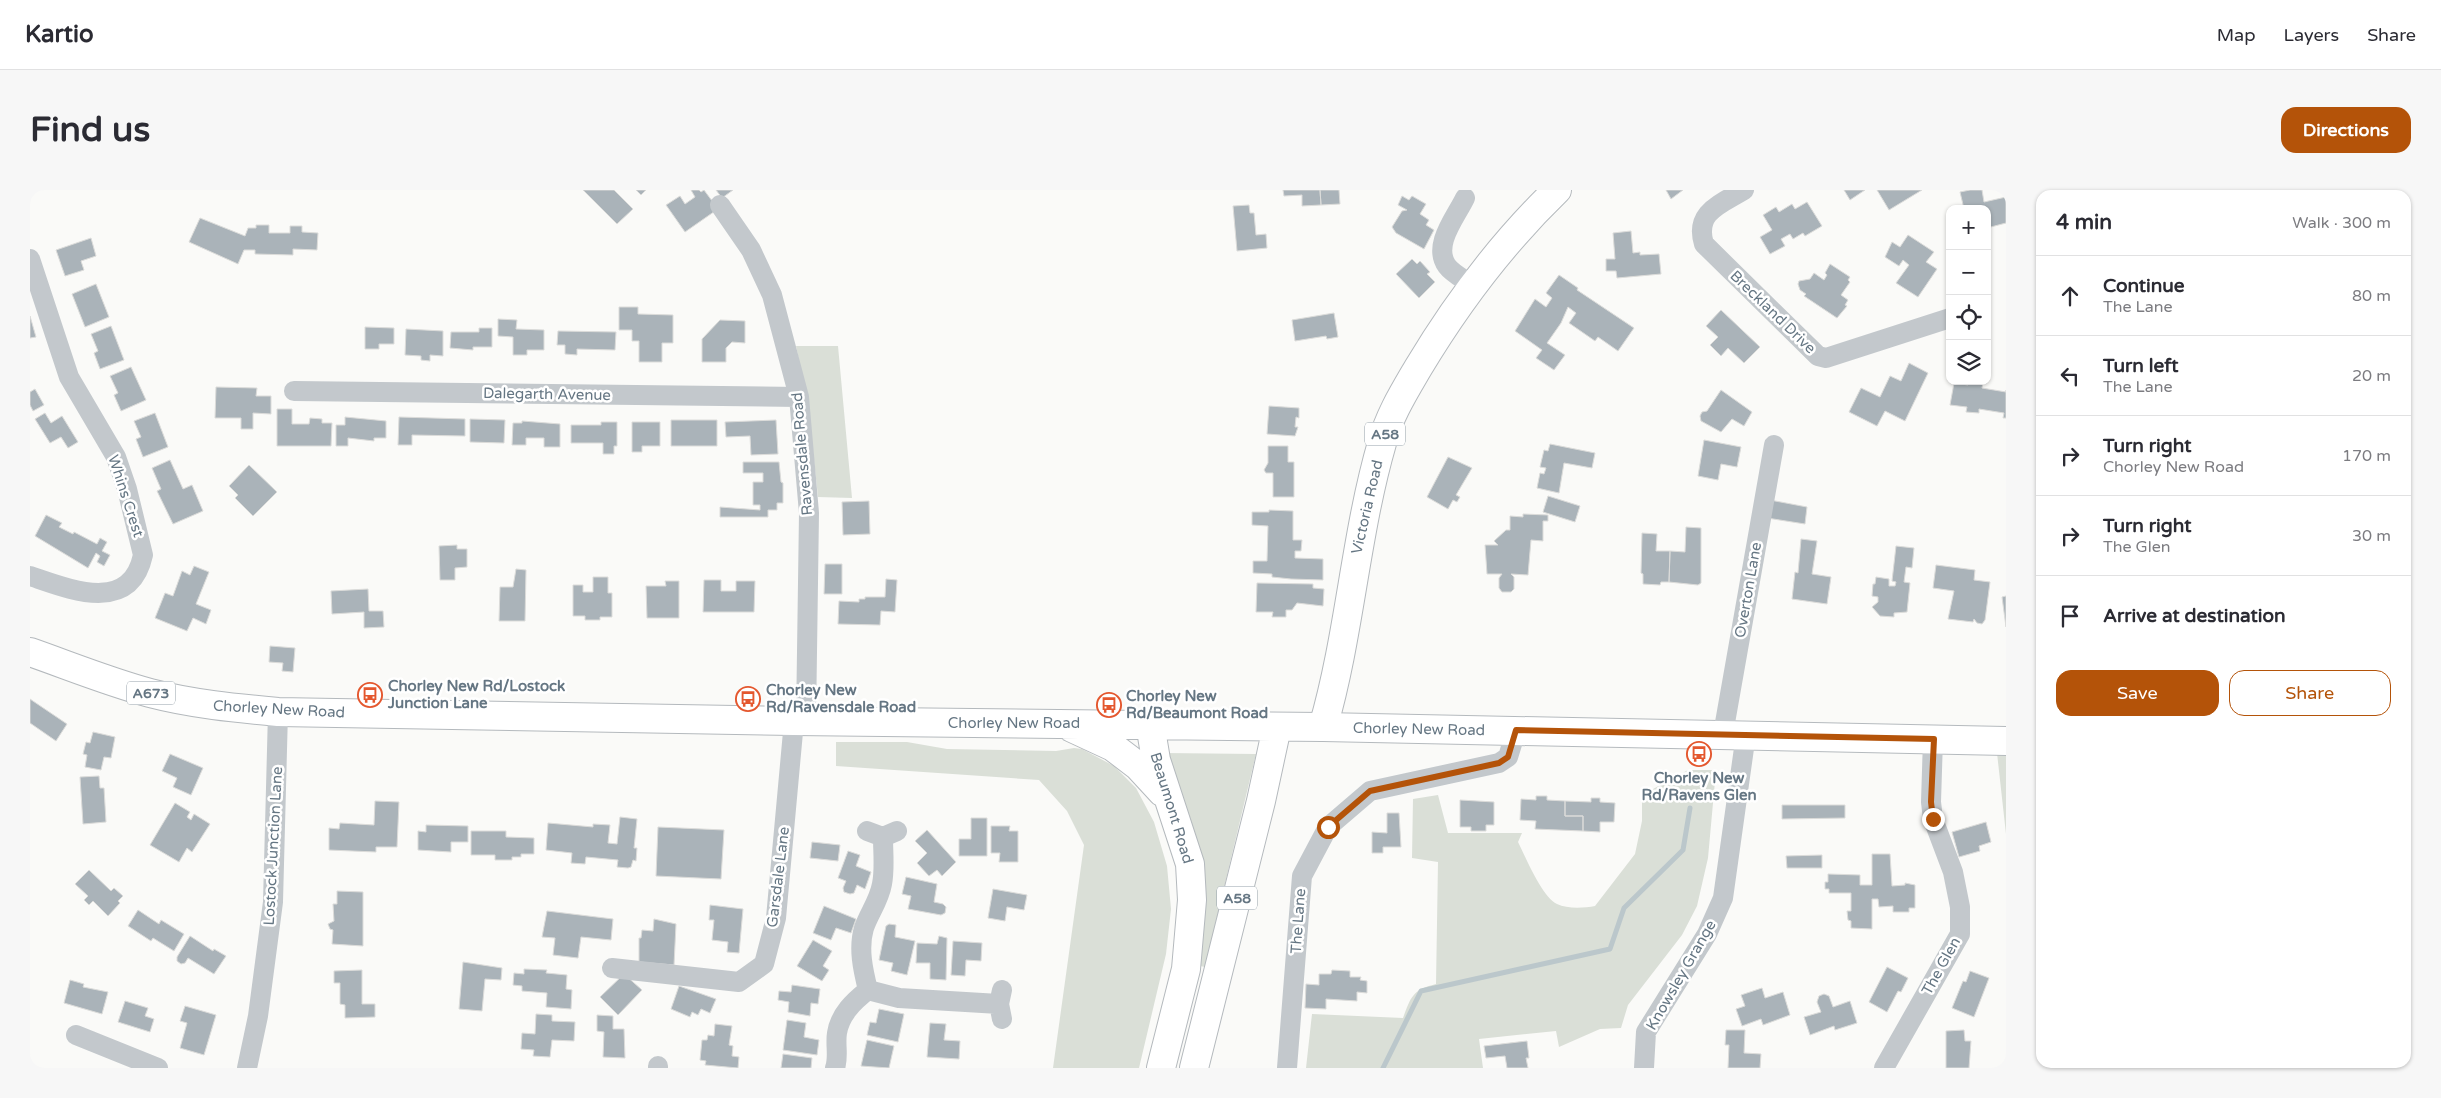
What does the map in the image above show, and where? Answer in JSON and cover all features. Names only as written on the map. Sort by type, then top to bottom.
[{"type":"main road","name":"Victoria Road","points":[[1323,727],[1336,681],[1354,563],[1382,442],[1408,384],[1438,334],[1472,285],[1506,243],[1556,190]]},
{"type":"main road","name":"Chorley New Road","points":[[30,652],[110,681],[151,693],[205,704],[278,712],[1516,730],[2006,741]]},
{"type":"main road","points":[[1062,723],[1113,747],[1138,766],[1168,798]]},
{"type":"main road","name":"Beaumont Road","points":[[1150,724],[1156,760],[1190,864],[1192,900],[1186,969],[1161,1068]]},
{"type":"main road","name":"A58","points":[[1194,1068],[1261,801],[1277,727]]},
{"type":"street","name":"Breckland Drive","points":[[1744,190],[1707,213],[1702,227],[1704,244],[1818,356],[1826,358],[1946,319]]},
{"type":"street","points":[[1467,199],[1446,236],[1442,250],[1447,266],[1472,285]]},
{"type":"street","name":"Ravensdale Road","points":[[720,205],[751,250],[772,295],[799,397],[809,512],[800,721]]},
{"type":"street","name":"Whins Crest","points":[[30,259],[69,377],[116,457],[127,489],[143,555],[141,565],[128,584],[118,591],[103,594],[85,593],[30,576]]},
{"type":"street","name":"Dalegarth Avenue","points":[[294,391],[799,397]]},
{"type":"street","name":"Overton Lane","points":[[1735,734],[1774,445]]},
{"type":"street","name":"Lostock Junction Lane","points":[[247,1068],[258,1016],[273,902],[278,712]]},
{"type":"street","name":"Garsdale Lane","points":[[612,968],[739,982],[764,964],[776,918],[800,721]]},
{"type":"street","name":"The Lane","points":[[1287,1068],[1302,876],[1328,827],[1370,791],[1499,763],[1508,757],[1516,730]]},
{"type":"street","name":"Knowsley Grange","points":[[1644,1068],[1646,1032],[1707,934],[1723,898],[1735,734]]},
{"type":"street","name":"The Glen","points":[[1884,1068],[1960,934],[1960,906],[1953,872],[1933,819],[1931,802],[1934,739]]},
{"type":"street","points":[[868,990],[863,970],[861,948],[864,928],[878,901],[882,883],[882,833]]},
{"type":"street","points":[[868,990],[899,998],[1001,1004]]},
{"type":"street","points":[[835,1068],[837,1032],[843,1016],[853,1002],[868,990]]},
{"type":"street","points":[[76,1035],[158,1068]]},
{"type":"shaded area","points":[[796,346],[838,346],[852,498],[818,497],[808,404]]},
{"type":"shaded area","points":[[836,742],[907,742],[947,749],[1056,751],[1074,748],[1082,749],[1114,766],[1136,788],[1154,822],[1167,866],[1171,909],[1166,954],[1139,1068],[1053,1068],[1084,845],[1067,811],[1039,780],[836,766]]},
{"type":"shaded area","points":[[1164,753],[1256,754],[1205,967],[1200,966],[1204,907],[1200,856],[1186,807]]},
{"type":"shaded area","points":[[1997,753],[2006,753],[2006,834]]},
{"type":"shaded area","points":[[1688,770],[1716,770],[1708,858],[1697,906],[1682,935],[1628,1005],[1621,1028],[1600,1029],[1559,1047],[1556,1031],[1479,1039],[1483,1068],[1306,1068],[1312,1014],[1403,1018],[1413,995],[1428,986],[1436,984],[1438,862],[1412,858],[1413,799],[1438,795],[1448,833],[1522,833],[1518,842],[1540,886],[1551,900],[1561,906],[1586,907],[1595,906],[1635,854],[1642,821],[1642,795]]},
{"type":"building","points":[[583,190],[614,190],[633,209],[617,224]]},
{"type":"building","points":[[636,190],[646,190],[641,195]]},
{"type":"building","points":[[691,190],[699,190],[701,192],[704,190],[718,209],[685,232],[666,205],[680,196],[685,204],[695,197]]},
{"type":"building","points":[[716,190],[733,190],[722,198]]},
{"type":"building","points":[[1283,190],[1320,190],[1321,205],[1302,206],[1302,195],[1284,196]]},
{"type":"building","points":[[1320,190],[1339,190],[1340,204],[1321,205]]},
{"type":"building","points":[[1666,190],[1683,190],[1671,199]]},
{"type":"building","points":[[1844,190],[1865,190],[1850,200]]},
{"type":"building","points":[[1877,190],[1922,190],[1889,210]]},
{"type":"building","points":[[1982,190],[1984,202],[2006,197],[2006,223],[1991,227],[1991,205],[1963,205],[1960,192]]},
{"type":"building","points":[[1402,196],[1409,200],[1412,196],[1426,204],[1420,214],[1429,220],[1426,225],[1434,230],[1424,249],[1396,233],[1392,227],[1402,211],[1407,210],[1398,205]]},
{"type":"building","points":[[1807,202],[1822,226],[1805,236],[1803,233],[1793,239],[1790,234],[1781,239],[1785,246],[1770,254],[1760,237],[1772,230],[1763,215],[1776,207],[1779,212],[1792,204],[1795,209]]},
{"type":"building","points":[[1249,205],[1250,213],[1254,213],[1256,235],[1266,234],[1267,248],[1237,251],[1233,206]]},
{"type":"building","points":[[200,218],[245,236],[248,228],[256,228],[256,225],[269,225],[269,233],[290,233],[290,226],[302,226],[302,232],[318,233],[317,250],[293,249],[293,255],[255,254],[255,250],[244,250],[238,264],[189,242]]},
{"type":"building","points":[[1631,231],[1633,253],[1640,252],[1640,255],[1659,254],[1661,274],[1617,278],[1616,271],[1606,271],[1606,259],[1615,259],[1613,233]]},
{"type":"building","points":[[1908,235],[1934,252],[1926,262],[1937,269],[1918,297],[1896,283],[1909,265],[1903,260],[1899,266],[1885,257],[1892,242],[1900,247]]},
{"type":"building","points":[[91,238],[96,256],[81,261],[84,270],[65,276],[56,250]]},
{"type":"building","points":[[1412,259],[1417,264],[1420,261],[1430,272],[1427,274],[1435,282],[1419,298],[1396,274]]},
{"type":"building","points":[[1830,264],[1850,277],[1848,280],[1850,282],[1841,295],[1848,300],[1845,305],[1847,306],[1837,318],[1804,296],[1806,294],[1800,290],[1798,284],[1799,281],[1810,279],[1814,273],[1824,280],[1827,275],[1825,273]]},
{"type":"building","points":[[1559,275],[1578,288],[1577,290],[1634,328],[1618,351],[1598,337],[1595,341],[1569,323],[1576,313],[1568,307],[1561,323],[1547,343],[1565,355],[1554,370],[1536,358],[1542,350],[1515,331],[1535,299],[1546,307],[1552,298],[1546,293]]},
{"type":"building","points":[[96,284],[109,317],[85,327],[72,294]]},
{"type":"building","points":[[619,307],[638,307],[638,314],[673,315],[673,343],[662,343],[662,362],[639,362],[639,341],[632,341],[632,330],[619,330]]},
{"type":"building","points":[[1721,310],[1760,347],[1744,363],[1728,348],[1721,356],[1710,345],[1718,337],[1706,326]]},
{"type":"building","points":[[1334,313],[1338,337],[1327,339],[1326,336],[1295,341],[1292,320]]},
{"type":"building","points":[[30,316],[36,337],[30,338]]},
{"type":"building","points":[[498,319],[517,320],[516,329],[544,330],[544,350],[527,350],[527,355],[513,355],[513,337],[498,336]]},
{"type":"building","points":[[720,320],[745,321],[745,343],[732,342],[726,348],[726,362],[702,362],[702,339]]},
{"type":"building","points":[[111,326],[124,360],[100,369],[94,353],[98,351],[91,334]]},
{"type":"building","points":[[365,327],[394,328],[394,344],[379,344],[379,349],[365,349]]},
{"type":"building","points":[[479,328],[492,328],[492,347],[473,347],[473,350],[450,348],[451,332],[479,332]]},
{"type":"building","points":[[406,329],[443,331],[443,356],[430,355],[430,361],[421,360],[421,356],[405,355]]},
{"type":"building","points":[[558,331],[616,332],[615,350],[577,349],[577,355],[565,354],[565,345],[557,345]]},
{"type":"building","points":[[1909,363],[1928,373],[1905,421],[1885,411],[1877,426],[1849,412],[1861,388],[1880,397],[1890,376],[1901,381]]},
{"type":"building","points":[[131,367],[146,400],[121,411],[114,395],[118,393],[110,376]]},
{"type":"building","points":[[1954,385],[1983,385],[1982,388],[2006,392],[2006,418],[2003,418],[2004,413],[1979,409],[1979,413],[1966,412],[1967,407],[1950,405]]},
{"type":"building","points":[[216,387],[257,388],[256,396],[271,396],[271,414],[253,413],[253,429],[241,429],[241,418],[215,418]]},
{"type":"building","points":[[35,389],[44,405],[33,411],[30,405],[30,392]]},
{"type":"building","points":[[1721,390],[1752,412],[1744,426],[1732,419],[1721,432],[1701,421],[1700,416],[1702,412],[1707,411]]},
{"type":"building","points":[[1269,406],[1299,408],[1299,418],[1296,417],[1295,427],[1298,427],[1295,436],[1267,434]]},
{"type":"building","points":[[277,409],[292,409],[292,424],[309,424],[310,418],[322,419],[322,423],[332,423],[331,446],[277,446]]},
{"type":"building","points":[[45,413],[51,423],[62,416],[78,442],[68,448],[61,437],[50,443],[35,419]]},
{"type":"building","points":[[155,413],[168,447],[143,457],[136,439],[141,437],[134,421]]},
{"type":"building","points":[[345,417],[386,421],[386,438],[374,438],[374,441],[348,438],[348,446],[336,446],[336,425],[345,425]]},
{"type":"building","points":[[399,417],[465,419],[465,436],[412,435],[412,445],[398,445]]},
{"type":"building","points":[[470,419],[505,420],[504,443],[470,442]]},
{"type":"building","points":[[671,420],[717,420],[717,446],[671,446]]},
{"type":"building","points":[[776,420],[778,454],[751,455],[750,436],[726,437],[725,422]]},
{"type":"building","points":[[522,421],[560,424],[560,447],[544,447],[544,438],[526,438],[526,445],[512,445],[513,423],[522,423]]},
{"type":"building","points":[[601,422],[617,422],[617,446],[614,446],[614,454],[603,454],[603,443],[571,443],[571,425],[601,425]]},
{"type":"building","points":[[632,422],[660,422],[660,446],[642,446],[642,452],[632,452]]},
{"type":"building","points":[[1704,440],[1741,447],[1737,467],[1721,464],[1718,480],[1698,476]]},
{"type":"building","points":[[1550,444],[1595,453],[1592,468],[1564,463],[1559,493],[1537,488],[1540,473],[1544,474],[1546,468],[1540,467],[1544,450],[1548,451]]},
{"type":"building","points":[[1268,446],[1288,446],[1288,462],[1294,462],[1294,497],[1273,497],[1273,473],[1266,473],[1264,470],[1268,463]]},
{"type":"building","points":[[1448,457],[1472,468],[1456,495],[1460,497],[1457,502],[1453,500],[1448,509],[1427,497]]},
{"type":"building","points":[[170,460],[183,489],[192,485],[203,511],[173,524],[157,491],[161,489],[152,468]]},
{"type":"building","points":[[743,462],[779,462],[781,482],[783,483],[783,503],[777,503],[777,510],[768,510],[768,517],[720,517],[720,507],[760,510],[760,505],[753,505],[753,482],[763,482],[763,473],[743,473]]},
{"type":"building","points":[[249,465],[277,492],[253,516],[235,498],[238,495],[229,486]]},
{"type":"building","points":[[1548,496],[1580,506],[1575,522],[1543,512]]},
{"type":"building","points":[[1770,500],[1807,507],[1805,524],[1767,518]]},
{"type":"building","points":[[869,501],[870,534],[843,535],[842,502]]},
{"type":"building","points":[[1269,510],[1293,511],[1293,540],[1302,540],[1301,551],[1295,551],[1295,558],[1323,559],[1323,580],[1291,579],[1272,577],[1272,574],[1253,573],[1253,561],[1267,561],[1268,526],[1252,525],[1252,512],[1269,512]]},
{"type":"building","points":[[1523,514],[1548,515],[1548,521],[1543,521],[1543,541],[1531,540],[1528,575],[1511,574],[1514,577],[1514,589],[1511,592],[1502,592],[1499,588],[1499,578],[1502,574],[1487,574],[1485,545],[1498,545],[1494,541],[1506,530],[1510,530],[1510,516],[1523,517]]},
{"type":"building","points":[[46,515],[62,523],[59,527],[73,534],[74,532],[97,544],[100,538],[107,542],[102,551],[110,555],[104,566],[97,562],[100,556],[96,553],[88,568],[35,536]]},
{"type":"building","points":[[1686,527],[1701,528],[1701,583],[1698,585],[1669,582],[1670,551],[1685,552]]},
{"type":"building","points":[[1642,533],[1657,534],[1656,551],[1670,551],[1669,582],[1661,582],[1660,585],[1643,584],[1643,574],[1641,573]]},
{"type":"building","points":[[1801,539],[1817,541],[1812,574],[1831,577],[1827,604],[1792,599],[1795,572],[1798,573]]},
{"type":"building","points":[[457,545],[457,549],[467,549],[467,567],[455,568],[455,580],[440,580],[439,546]]},
{"type":"building","points":[[1896,546],[1914,548],[1912,568],[1906,567],[1904,582],[1910,583],[1907,612],[1894,613],[1894,617],[1880,616],[1872,607],[1878,602],[1878,597],[1872,596],[1873,584],[1875,584],[1876,577],[1889,579],[1889,586],[1895,586],[1896,582],[1892,581]]},
{"type":"building","points":[[825,564],[842,564],[842,594],[824,594]]},
{"type":"building","points":[[1936,565],[1975,570],[1974,580],[1990,582],[1985,620],[1982,624],[1977,623],[1974,619],[1973,622],[1948,619],[1954,591],[1933,588]]},
{"type":"building","points":[[194,566],[209,572],[196,604],[211,610],[206,624],[193,618],[187,631],[155,618],[165,593],[173,596],[182,571],[190,575]]},
{"type":"building","points":[[516,569],[526,570],[525,621],[499,621],[500,587],[513,587]]},
{"type":"building","points":[[593,577],[608,577],[608,593],[612,593],[612,617],[600,617],[600,620],[585,620],[585,616],[573,616],[573,585],[583,585],[583,592],[593,592]]},
{"type":"building","points":[[886,579],[897,580],[895,612],[881,611],[880,625],[838,624],[839,601],[859,602],[859,599],[865,599],[865,597],[885,597]]},
{"type":"building","points":[[704,580],[721,580],[721,591],[736,591],[736,581],[755,581],[754,612],[703,612]]},
{"type":"building","points":[[665,581],[679,581],[679,618],[647,618],[646,586],[666,586]]},
{"type":"building","points":[[1257,583],[1313,584],[1313,588],[1324,589],[1323,606],[1297,603],[1292,610],[1286,610],[1286,617],[1272,617],[1273,612],[1256,612]]},
{"type":"building","points":[[368,589],[369,611],[383,611],[384,627],[364,628],[364,612],[332,614],[331,591]]},
{"type":"building","points":[[2006,596],[2006,627],[2002,597]]},
{"type":"building","points":[[270,646],[295,648],[293,672],[282,671],[283,663],[269,662]]},
{"type":"building","points":[[30,699],[67,724],[56,741],[30,723]]},
{"type":"building","points":[[93,732],[115,737],[111,758],[104,757],[101,770],[85,767],[87,755],[83,754],[86,742],[90,743]]},
{"type":"building","points":[[170,754],[203,768],[191,795],[173,787],[177,778],[162,771]]},
{"type":"building","points":[[99,776],[100,788],[104,788],[106,822],[83,824],[80,777]]},
{"type":"building","points":[[1536,796],[1547,796],[1547,800],[1565,801],[1565,816],[1583,816],[1583,831],[1535,829],[1536,821],[1520,820],[1521,799],[1536,800]]},
{"type":"building","points":[[1591,798],[1600,798],[1600,802],[1615,803],[1614,822],[1600,822],[1600,832],[1583,831],[1583,816],[1565,816],[1565,801],[1591,802]]},
{"type":"building","points":[[1460,800],[1494,802],[1494,825],[1486,825],[1486,831],[1471,831],[1471,827],[1460,827]]},
{"type":"building","points":[[375,801],[399,802],[397,847],[376,847],[376,852],[329,850],[329,828],[339,829],[340,823],[374,825]]},
{"type":"building","points":[[175,803],[190,812],[187,817],[191,820],[194,814],[210,824],[192,852],[187,848],[179,862],[150,845]]},
{"type":"building","points":[[1782,805],[1845,805],[1845,818],[1782,819]]},
{"type":"building","points":[[1387,813],[1399,813],[1401,847],[1383,847],[1383,853],[1372,853],[1372,832],[1387,833]]},
{"type":"building","points":[[620,817],[637,819],[634,848],[637,848],[636,861],[633,860],[631,867],[617,867],[618,860],[586,857],[585,864],[571,863],[572,853],[546,850],[548,823],[593,827],[593,824],[610,825],[608,843],[617,844]]},
{"type":"building","points":[[971,818],[987,818],[987,856],[959,856],[959,839],[971,839]]},
{"type":"building","points":[[1986,822],[1991,842],[1979,846],[1980,851],[1959,857],[1952,832]]},
{"type":"building","points":[[426,825],[468,826],[468,842],[451,842],[451,852],[418,850],[418,831],[426,832]]},
{"type":"building","points":[[991,826],[1010,826],[1009,831],[1018,831],[1018,862],[999,862],[1000,853],[991,853]]},
{"type":"building","points":[[658,827],[724,830],[721,879],[656,876]]},
{"type":"building","points":[[927,830],[956,862],[942,876],[937,870],[929,876],[917,863],[927,853],[915,841]]},
{"type":"building","points":[[471,831],[506,831],[506,837],[534,838],[534,854],[521,854],[521,857],[512,857],[512,860],[495,860],[495,855],[471,855]]},
{"type":"building","points":[[812,842],[840,845],[838,861],[810,858]]},
{"type":"building","points":[[848,851],[860,855],[856,866],[871,872],[865,889],[857,885],[854,893],[850,894],[844,892],[843,888],[846,881],[838,878]]},
{"type":"building","points":[[1872,854],[1890,854],[1892,886],[1905,885],[1905,883],[1915,885],[1915,908],[1909,908],[1909,912],[1893,912],[1893,906],[1879,907],[1878,899],[1872,899],[1872,929],[1851,928],[1851,921],[1848,920],[1847,911],[1851,911],[1851,893],[1829,893],[1829,889],[1825,889],[1825,882],[1828,882],[1828,874],[1860,875],[1860,885],[1872,885]]},
{"type":"building","points":[[1822,855],[1822,868],[1787,868],[1786,856]]},
{"type":"building","points":[[89,870],[111,891],[114,888],[123,896],[118,901],[120,903],[108,916],[93,901],[89,905],[84,900],[88,896],[75,884]]},
{"type":"building","points":[[906,877],[937,884],[934,902],[943,904],[946,907],[945,913],[941,915],[908,909],[911,896],[902,894]]},
{"type":"building","points":[[993,889],[1027,895],[1024,910],[1007,907],[1005,921],[988,918]]},
{"type":"building","points":[[337,891],[363,892],[363,946],[332,944],[333,930],[330,929],[328,924],[334,921],[333,904],[337,904]]},
{"type":"building","points":[[710,905],[743,909],[739,953],[727,952],[728,942],[712,940],[714,920],[709,920]]},
{"type":"building","points":[[824,906],[856,919],[851,933],[836,928],[831,940],[813,933]]},
{"type":"building","points":[[138,910],[159,924],[161,920],[184,934],[174,951],[153,938],[151,941],[128,926]]},
{"type":"building","points":[[547,911],[613,919],[611,940],[581,937],[578,958],[553,955],[555,938],[542,937]]},
{"type":"building","points":[[654,919],[676,924],[674,965],[639,962],[639,938],[641,938],[642,930],[653,931]]},
{"type":"building","points":[[889,924],[896,925],[895,937],[915,941],[907,975],[891,971],[893,963],[879,960],[886,926]]},
{"type":"building","points":[[190,936],[213,951],[214,949],[226,956],[214,974],[188,958],[185,963],[181,964],[177,961],[177,957]]},
{"type":"building","points":[[939,936],[947,938],[946,980],[930,979],[930,963],[916,963],[917,943],[937,944]]},
{"type":"building","points":[[813,940],[832,951],[823,966],[829,970],[822,981],[797,966]]},
{"type":"building","points":[[953,941],[982,943],[981,961],[966,960],[965,976],[951,975]]},
{"type":"building","points":[[463,962],[502,968],[501,980],[485,979],[482,1011],[459,1009]]},
{"type":"building","points":[[1887,967],[1908,978],[1901,992],[1898,991],[1887,1012],[1869,1002]]},
{"type":"building","points":[[524,969],[547,970],[546,973],[567,975],[566,989],[572,990],[571,1009],[546,1007],[547,993],[522,991],[522,986],[513,985],[514,973],[524,974]]},
{"type":"building","points":[[362,970],[362,1004],[375,1004],[375,1017],[345,1018],[345,1005],[340,1004],[340,983],[334,983],[334,971]]},
{"type":"building","points":[[1332,970],[1350,971],[1350,977],[1361,977],[1360,980],[1367,981],[1367,993],[1357,992],[1357,1001],[1326,999],[1326,1009],[1305,1008],[1306,984],[1319,985],[1319,974],[1331,974]]},
{"type":"building","points":[[1970,971],[1989,978],[1974,1017],[1952,1008],[1963,981],[1966,982]]},
{"type":"building","points":[[624,974],[642,990],[618,1015],[600,997]]},
{"type":"building","points":[[70,980],[84,984],[83,987],[108,992],[102,1014],[64,1003]]},
{"type":"building","points":[[792,985],[820,989],[818,1004],[811,1003],[810,1016],[788,1012],[789,1002],[778,1000],[779,991],[791,992]]},
{"type":"building","points":[[679,986],[716,999],[710,1013],[701,1009],[698,1015],[692,1012],[690,1017],[671,1009]]},
{"type":"building","points":[[1762,988],[1765,998],[1783,992],[1790,1015],[1763,1025],[1761,1019],[1742,1026],[1736,1009],[1745,1006],[1741,995]]},
{"type":"building","points":[[1824,994],[1829,996],[1833,1007],[1850,1001],[1857,1023],[1835,1030],[1834,1026],[1810,1035],[1804,1017],[1821,1012],[1817,1002],[1819,996]]},
{"type":"building","points":[[125,1001],[148,1008],[145,1016],[154,1019],[150,1032],[118,1022]]},
{"type":"building","points":[[185,1006],[216,1015],[204,1055],[180,1048],[187,1023],[180,1021]]},
{"type":"building","points":[[879,1009],[904,1014],[898,1042],[867,1035],[870,1022],[876,1023]]},
{"type":"building","points":[[536,1014],[552,1015],[552,1021],[575,1022],[574,1041],[552,1040],[550,1057],[533,1056],[534,1050],[521,1049],[522,1033],[535,1034]]},
{"type":"building","points":[[597,1015],[613,1016],[613,1029],[624,1029],[625,1058],[603,1057],[604,1032],[597,1031]]},
{"type":"building","points":[[787,1020],[806,1023],[804,1037],[819,1040],[817,1055],[783,1050]]},
{"type":"building","points":[[930,1023],[946,1024],[944,1040],[960,1041],[959,1059],[927,1057]]},
{"type":"building","points":[[715,1024],[732,1026],[729,1045],[733,1046],[732,1056],[739,1057],[738,1068],[705,1065],[706,1061],[700,1060],[702,1040],[707,1040],[708,1035],[714,1036]]},
{"type":"building","points":[[1726,1030],[1745,1030],[1744,1053],[1761,1054],[1760,1068],[1728,1068],[1729,1045],[1725,1045]]},
{"type":"building","points":[[1964,1030],[1965,1041],[1971,1041],[1969,1068],[1946,1068],[1946,1031]]},
{"type":"building","points":[[867,1040],[894,1046],[889,1068],[861,1066]]},
{"type":"building","points":[[1527,1041],[1529,1058],[1526,1058],[1528,1068],[1507,1068],[1505,1056],[1486,1058],[1484,1046]]},
{"type":"building","points":[[783,1054],[812,1058],[811,1068],[781,1068]]},
{"type":"waterway","points":[[1383,1068],[1421,991],[1610,949],[1624,908],[1683,850],[1690,808]]},
{"type":"place","name":"Chorley New Rd/Lostock Junction Lane","points":[[370,695]]},
{"type":"place","name":"Chorley New Rd/Ravensdale Road","points":[[748,699]]},
{"type":"place","name":"Chorley New Rd/Beaumont Road","points":[[1109,705]]},
{"type":"place","name":"Chorley New Rd/Ravens Glen","points":[[1699,754]]},
{"type":"route","points":[[1328,827],[1370,791],[1499,763],[1508,757],[1516,730],[1934,739],[1931,802],[1933,819]]}]
